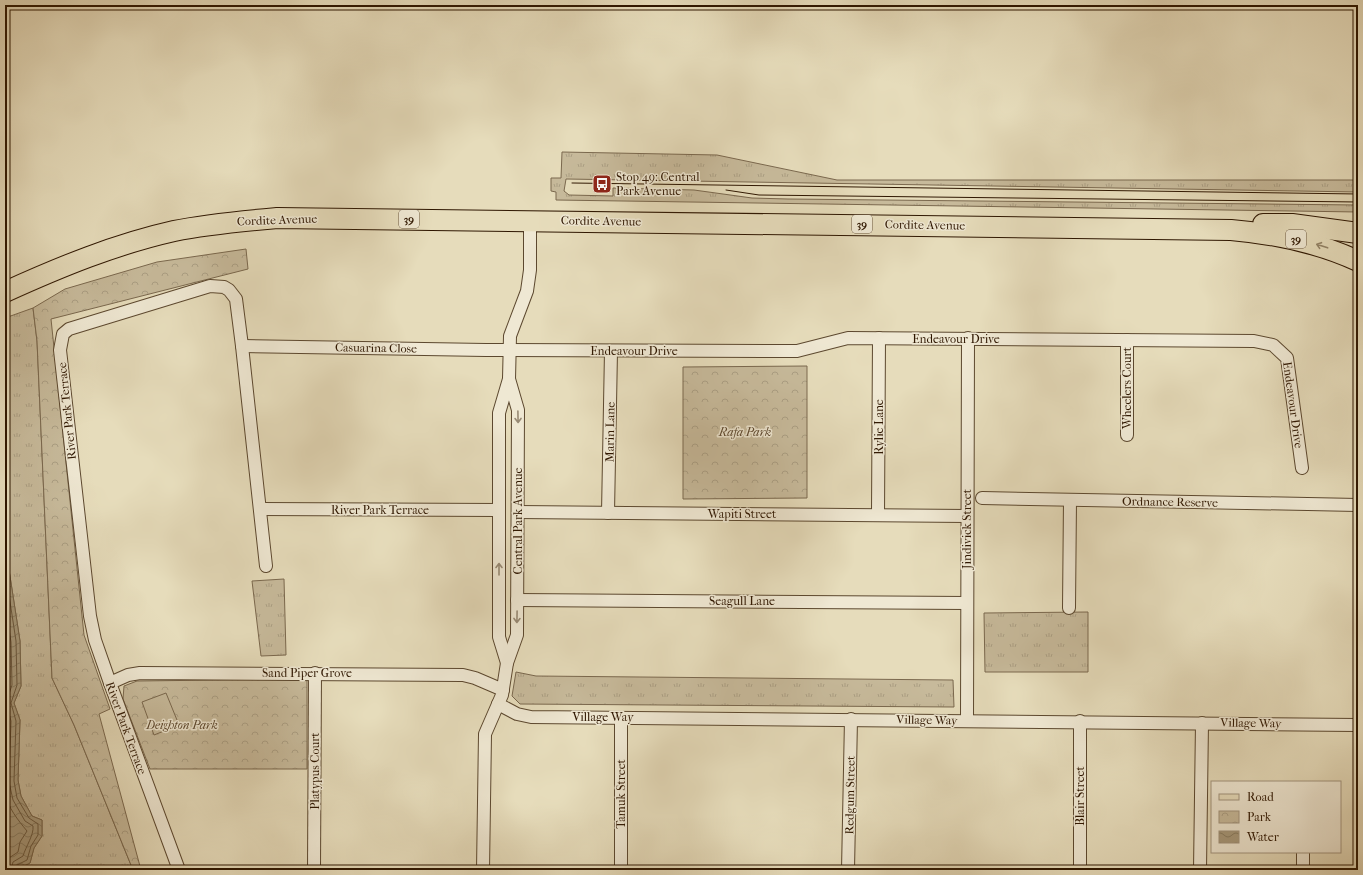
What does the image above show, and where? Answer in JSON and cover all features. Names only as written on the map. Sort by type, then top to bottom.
[{"type":"main road","name":"Cordite Avenue","points":[[5,292],[28,281],[99,253],[143,239],[175,231],[232,222],[277,218],[1183,228],[1231,230],[1283,236],[1328,248],[1358,261]]},
{"type":"main road","name":"Cordite Avenue","points":[[1183,228],[1276,223],[1303,225],[1358,234]]},
{"type":"street","name":"Central Park Avenue","points":[[507,663],[499,637],[499,413],[509,379],[510,336],[527,291],[530,270],[530,220]]},
{"type":"street","name":"River Park Terrace","points":[[179,870],[95,640],[90,616],[60,350],[63,334],[72,327],[216,286],[229,290],[236,299],[266,566]]},
{"type":"street","name":"Endeavour Drive","points":[[510,350],[796,352],[848,338],[1254,341],[1273,345],[1287,358],[1302,468]]},
{"type":"street","name":"Rylie Lane","points":[[878,515],[879,338]]},
{"type":"street","name":"Jindivick Street","points":[[967,720],[968,338]]},
{"type":"street","name":"Wheelers Court","points":[[1126,340],[1127,435]]},
{"type":"street","name":"Casuarina Close","points":[[242,346],[510,350]]},
{"type":"street","name":"Marin Lane","points":[[608,513],[611,351]]},
{"type":"street","name":"Central Park Avenue","points":[[483,870],[484,744],[488,725],[498,704],[507,663],[517,635],[518,410],[509,379]]},
{"type":"street","name":"Ordnance Reserve","points":[[982,498],[1358,505]]},
{"type":"street","points":[[1069,608],[1070,500]]},
{"type":"street","name":"River Park Terrace","points":[[260,509],[499,510]]},
{"type":"street","name":"Wapiti Street","points":[[518,512],[967,516]]},
{"type":"street","name":"Seagull Lane","points":[[517,600],[967,603]]},
{"type":"street","name":"Sand Piper Grove","points":[[110,683],[128,675],[140,673],[463,675],[475,678],[502,690]]},
{"type":"street","name":"Platypus Court","points":[[314,673],[314,870]]},
{"type":"street","name":"Village Way","points":[[498,704],[517,714],[531,717],[967,720],[1358,725]]},
{"type":"street","name":"Tamuk Street","points":[[621,718],[621,870]]},
{"type":"street","name":"Redgum Street","points":[[848,870],[851,719]]},
{"type":"street","name":"Blair Street","points":[[1080,722],[1080,870]]},
{"type":"street","points":[[1200,870],[1202,723]]},
{"type":"street","points":[[1303,853],[1303,870]]},
{"type":"green space","points":[[562,152],[717,155],[837,180],[1358,180],[1358,192],[566,179],[564,191],[569,195],[613,196],[613,188],[694,190],[752,198],[788,199],[1358,205],[1358,212],[556,200],[556,192],[551,191],[551,178],[561,178]]},
{"type":"green space","points":[[246,249],[248,269],[51,319],[84,635],[110,709],[99,714],[141,870],[133,870],[74,725],[52,678],[37,341],[33,308],[65,289],[157,262]]},
{"type":"green space","points":[[33,308],[37,341],[52,678],[74,725],[133,870],[16,870],[30,863],[34,848],[42,836],[42,820],[32,816],[21,796],[18,780],[20,720],[14,703],[21,686],[20,641],[5,544],[5,318]]},
{"type":"green space","name":"Rafa Park","points":[[807,366],[807,498],[683,499],[683,367]]},
{"type":"green space","points":[[284,579],[286,655],[261,656],[252,581]]},
{"type":"green space","points":[[1088,612],[1088,672],[985,672],[984,613]]},
{"type":"green space","points":[[516,672],[536,676],[953,680],[954,707],[520,704],[512,696]]},
{"type":"green space","name":"Deighton Park","points":[[307,679],[307,769],[150,769],[123,699],[124,686],[137,681]]},
{"type":"green space","points":[[166,693],[179,725],[154,735],[142,702]]},
{"type":"water","points":[[5,544],[20,641],[21,686],[14,703],[20,720],[18,780],[21,796],[32,816],[42,820],[42,836],[34,848],[30,863],[16,870],[5,870]]},
{"type":"tram line","points":[[572,183],[1358,194]]},
{"type":"tram line","points":[[726,190],[759,195],[1358,202]]},
{"type":"place","name":"Stop 49: Central Park Avenue","points":[[602,184]]}]
